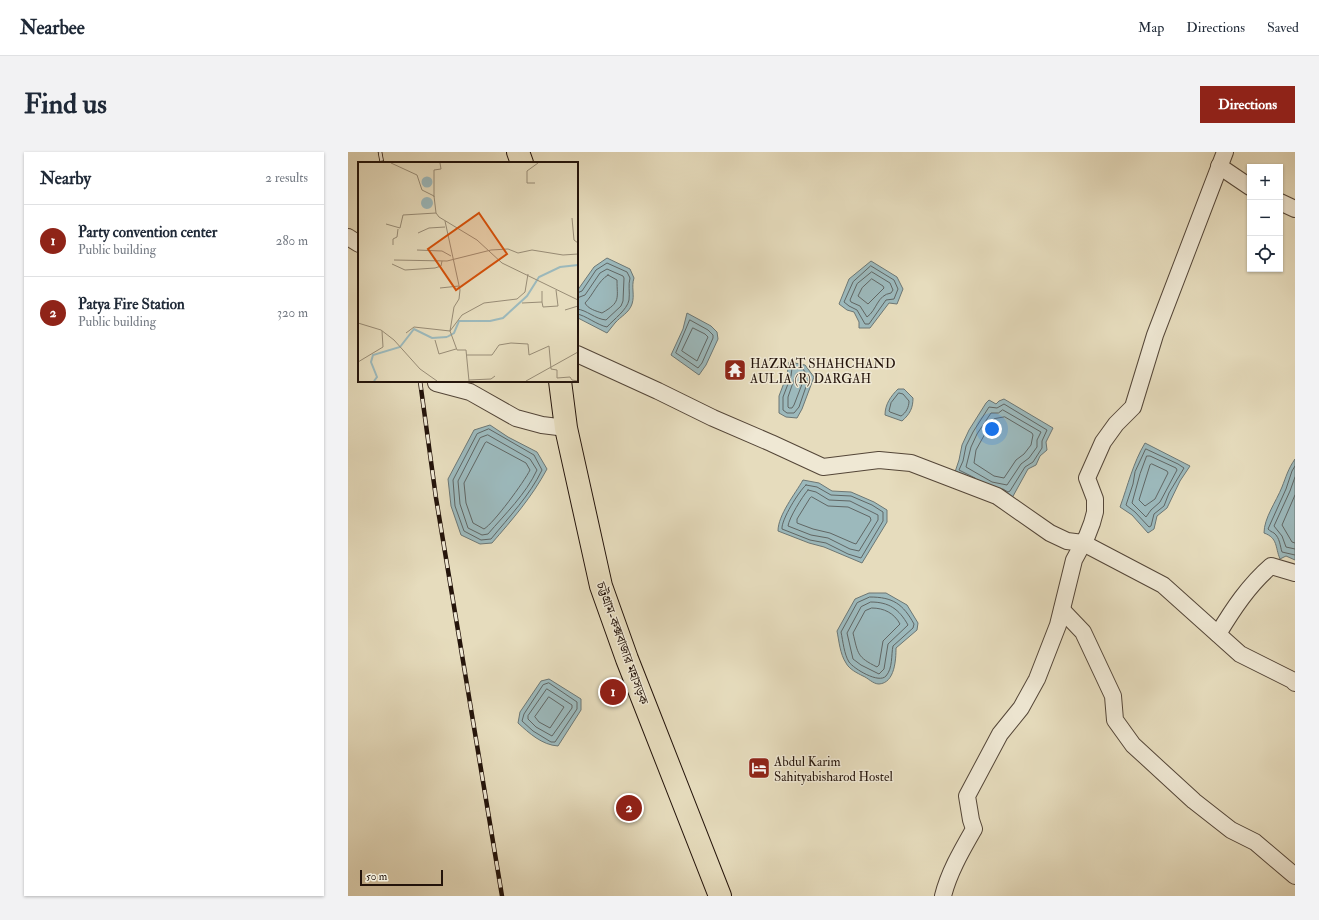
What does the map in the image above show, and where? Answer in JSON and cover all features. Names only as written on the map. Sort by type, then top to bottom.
[{"type":"highway","points":[[518,152],[522,162]]},
{"type":"highway","name":"চট্টগ্রাম-কক্সবাজার মহাসড়ক","points":[[560,382],[566,428],[601,586],[627,659],[720,896]]},
{"type":"street","points":[[943,896],[962,850],[974,829],[970,820],[967,796],[1000,734],[1021,708],[1037,679],[1058,625],[1074,560],[1087,536],[1095,512],[1095,499],[1087,478],[1103,442],[1116,424],[1133,407],[1155,335],[1222,159],[1247,184]]},
{"type":"street","points":[[1283,203],[1295,209]]},
{"type":"street","points":[[348,237],[358,243]]},
{"type":"street","points":[[578,354],[713,418],[823,467],[879,460],[911,463],[997,496],[1050,533],[1067,541],[1083,543],[1163,585],[1240,654],[1292,680],[1295,683]]},
{"type":"street","points":[[436,383],[470,392],[516,418],[542,425],[566,428]]},
{"type":"street","points":[[1218,634],[1236,605],[1258,577],[1271,566],[1295,573]]},
{"type":"street","points":[[1062,610],[1083,632],[1112,696],[1115,720],[1133,745],[1194,801],[1231,830],[1254,842],[1295,876]]},
{"type":"water","points":[[607,258],[630,269],[634,278],[633,301],[631,307],[607,333],[578,318],[578,290],[594,267]]},
{"type":"water","points":[[871,261],[897,277],[903,289],[897,304],[889,303],[870,328],[859,328],[859,322],[854,312],[847,310],[839,304],[849,279]]},
{"type":"water","points":[[687,313],[711,326],[717,332],[718,339],[706,365],[699,375],[671,355],[683,329]]},
{"type":"water","points":[[789,362],[805,365],[814,377],[797,418],[786,417],[779,413],[779,396],[787,375]]},
{"type":"water","points":[[898,389],[904,389],[913,398],[910,411],[902,421],[885,415],[889,400]]},
{"type":"water","points":[[1004,399],[1053,428],[1046,442],[1047,450],[1040,456],[1036,465],[1028,469],[1012,498],[955,472],[962,445],[969,430],[986,403],[989,400],[996,404]]},
{"type":"water","points":[[490,425],[508,437],[537,452],[547,469],[528,499],[492,543],[480,544],[461,535],[451,506],[448,479],[474,430]]},
{"type":"water","points":[[1145,443],[1190,466],[1180,481],[1167,508],[1157,516],[1154,529],[1148,533],[1132,515],[1120,507],[1134,466]]},
{"type":"water","points":[[1295,459],[1295,560],[1286,556],[1280,559],[1274,540],[1272,537],[1264,533],[1268,516]]},
{"type":"water","points":[[803,480],[819,483],[832,491],[851,492],[874,502],[887,510],[887,522],[862,563],[824,547],[778,531],[781,518]]},
{"type":"water","points":[[869,593],[886,593],[907,605],[918,623],[917,630],[896,648],[894,670],[888,680],[879,684],[856,672],[847,665],[841,652],[837,631],[855,599]]},
{"type":"water","points":[[549,679],[581,699],[581,710],[558,746],[541,741],[518,723],[520,712],[541,681]]},
{"type":"railway","points":[[380,152],[382,162]]},
{"type":"railway","points":[[420,382],[436,498],[502,896]]},
{"type":"place","name":"HAZRAT SHAHCHAND AULIA (R) DARGAH","points":[[735,370]]},
{"type":"place","name":"Party convention center","points":[[613,692]]},
{"type":"place","name":"Abdul Karim Sahityabisharod Hostel","points":[[759,768]]},
{"type":"place","name":"Patya Fire Station","points":[[629,808]]}]
